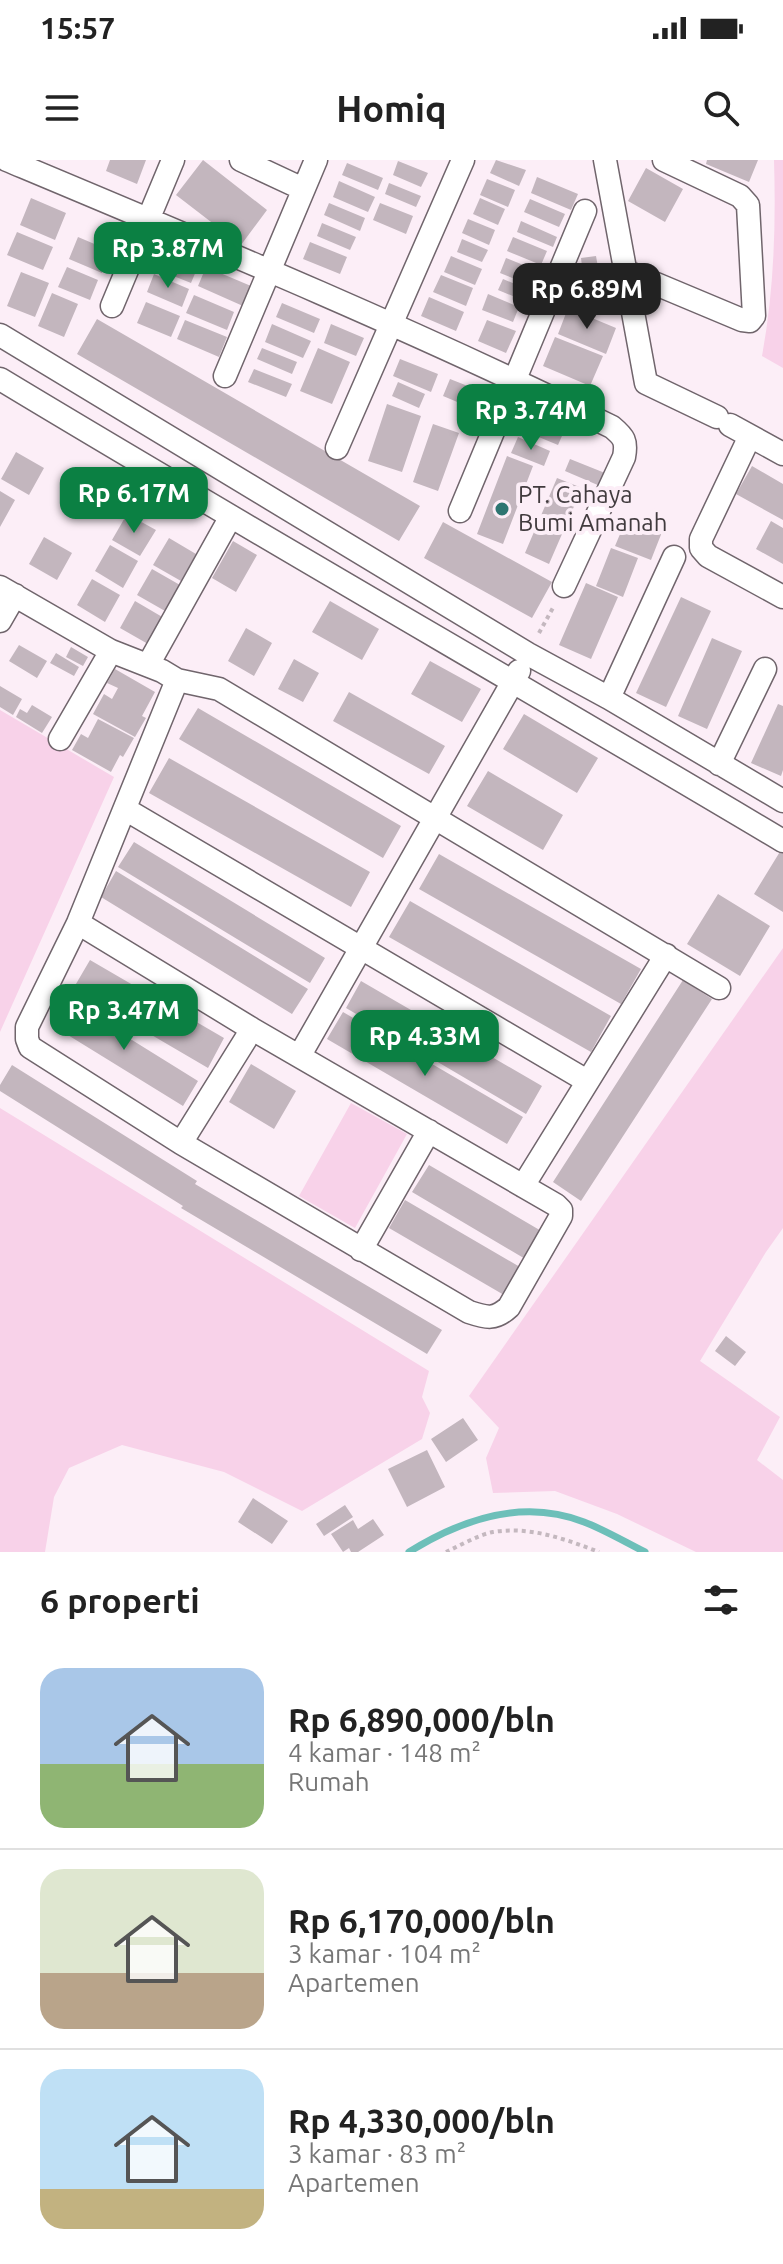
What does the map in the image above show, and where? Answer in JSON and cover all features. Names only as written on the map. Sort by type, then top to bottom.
[{"type":"street","points":[[0,182],[8,160],[514,379],[612,427],[627,444],[624,457],[564,586]]},
{"type":"street","points":[[112,306],[173,160]]},
{"type":"street","points":[[241,160],[303,189]]},
{"type":"street","points":[[225,376],[316,160]]},
{"type":"street","points":[[337,448],[393,326],[463,160]]},
{"type":"street","points":[[605,160],[646,383],[783,454]]},
{"type":"street","points":[[625,271],[742,320],[750,321],[754,316],[748,205],[740,196],[664,160]]},
{"type":"street","points":[[460,511],[585,211]]},
{"type":"street","points":[[0,335],[528,654],[783,801]]},
{"type":"street","points":[[0,379],[230,518],[514,681],[783,841]]},
{"type":"street","points":[[750,436],[701,539],[701,548],[708,556],[783,597]]},
{"type":"street","points":[[148,665],[230,518]]},
{"type":"street","points":[[609,698],[674,557]]},
{"type":"street","points":[[0,621],[7,591],[111,651],[177,680],[219,689],[719,988]]},
{"type":"street","points":[[60,739],[111,651]]},
{"type":"street","points":[[300,1055],[528,654]]},
{"type":"street","points":[[719,764],[765,669]]},
{"type":"street","points":[[78,923],[252,1029],[556,1205],[561,1210],[561,1216],[509,1307],[498,1317],[486,1318],[469,1312],[181,1143],[30,1047],[27,1027],[78,923],[177,680]]},
{"type":"street","points":[[125,809],[587,1081]]},
{"type":"street","points":[[523,1186],[666,955]]},
{"type":"street","points":[[181,1143],[252,1029]]},
{"type":"street","points":[[361,1250],[429,1131]]},
{"type":"path","points":[[528,654],[564,586]]},
{"type":"path","points":[[446,1552],[491,1532],[525,1530],[563,1538],[599,1552]]},
{"type":"shaded area","points":[[774,160],[783,160],[783,368],[762,356],[773,258]]},
{"type":"shaded area","points":[[0,710],[114,777],[0,1032]]},
{"type":"shaded area","points":[[783,948],[783,1228],[700,1361],[780,1417],[757,1460],[783,1480],[783,1552],[696,1552],[617,1514],[555,1491],[493,1493],[486,1458],[499,1428],[469,1396]]},
{"type":"shaded area","points":[[351,1103],[407,1134],[355,1228],[299,1196]]},
{"type":"shaded area","points":[[0,1108],[429,1371],[422,1397],[430,1413],[422,1439],[302,1511],[224,1472],[122,1445],[69,1468],[54,1497],[45,1552],[0,1552]]},
{"type":"building","points":[[110,160],[146,160],[137,184],[106,171]]},
{"type":"building","points":[[203,160],[267,210],[241,245],[176,195]]},
{"type":"building","points":[[496,160],[526,170],[519,186],[490,173]]},
{"type":"building","points":[[707,160],[758,160],[749,182],[706,164]]},
{"type":"building","points":[[398,161],[428,173],[421,187],[393,175]]},
{"type":"building","points":[[347,163],[383,178],[378,190],[342,175]]},
{"type":"building","points":[[646,168],[683,189],[665,222],[628,201]]},
{"type":"building","points":[[537,177],[578,194],[571,210],[531,193]]},
{"type":"building","points":[[487,179],[515,190],[508,207],[480,195]]},
{"type":"building","points":[[339,181],[375,197],[368,212],[333,197]]},
{"type":"building","points":[[389,183],[421,196],[416,207],[385,194]]},
{"type":"building","points":[[31,198],[66,213],[55,240],[20,225]]},
{"type":"building","points":[[480,198],[505,209],[498,225],[473,214]]},
{"type":"building","points":[[530,199],[565,214],[559,227],[524,212]]},
{"type":"building","points":[[329,203],[365,218],[360,231],[324,215]]},
{"type":"building","points":[[380,203],[413,216],[406,234],[373,220]]},
{"type":"building","points":[[468,219],[495,230],[489,245],[462,233]]},
{"type":"building","points":[[521,221],[557,237],[553,247],[517,232]]},
{"type":"building","points":[[322,223],[356,237],[350,250],[317,236]]},
{"type":"building","points":[[17,232],[53,247],[43,270],[7,255]]},
{"type":"building","points":[[78,237],[111,251],[102,273],[69,259]]},
{"type":"building","points":[[513,237],[547,251],[541,265],[507,251]]},
{"type":"building","points":[[462,239],[488,250],[482,262],[457,252]]},
{"type":"building","points":[[310,242],[347,257],[340,274],[303,259]]},
{"type":"building","points":[[164,249],[199,264],[191,283],[156,269]]},
{"type":"building","points":[[451,256],[482,269],[475,285],[444,272]]},
{"type":"building","points":[[596,256],[599,273],[583,275],[581,258]]},
{"type":"building","points":[[506,258],[543,273],[537,288],[500,273]]},
{"type":"building","points":[[67,267],[98,280],[90,300],[58,287]]},
{"type":"building","points":[[206,267],[251,286],[243,306],[198,286]]},
{"type":"building","points":[[21,272],[49,283],[35,317],[7,306]]},
{"type":"building","points":[[154,274],[189,289],[182,307],[147,292]]},
{"type":"building","points":[[441,275],[473,288],[466,306],[433,292]]},
{"type":"building","points":[[503,279],[529,290],[525,301],[498,290]]},
{"type":"building","points":[[52,293],[78,304],[64,337],[38,326]]},
{"type":"building","points":[[488,294],[519,307],[513,322],[482,310]]},
{"type":"building","points":[[194,295],[234,312],[227,330],[186,313]]},
{"type":"building","points":[[429,297],[464,312],[456,331],[421,316]]},
{"type":"building","points":[[146,302],[180,316],[171,337],[137,323]]},
{"type":"building","points":[[282,303],[320,319],[314,333],[276,317]]},
{"type":"building","points":[[568,308],[616,328],[606,354],[558,334]]},
{"type":"building","points":[[97,319],[420,506],[399,541],[77,354]]},
{"type":"building","points":[[185,320],[227,337],[219,357],[177,339]]},
{"type":"building","points":[[487,320],[516,331],[506,353],[478,341]]},
{"type":"building","points":[[272,324],[311,341],[303,358],[265,342]]},
{"type":"building","points":[[331,324],[364,338],[356,356],[324,343]]},
{"type":"building","points":[[555,337],[603,356],[590,386],[543,366]]},
{"type":"building","points":[[262,348],[297,362],[292,374],[257,359]]},
{"type":"building","points":[[318,348],[350,362],[332,404],[300,391]]},
{"type":"building","points":[[400,359],[438,374],[431,392],[393,376]]},
{"type":"building","points":[[254,369],[292,384],[286,397],[248,382]]},
{"type":"building","points":[[450,379],[493,396],[486,414],[443,396]]},
{"type":"building","points":[[398,382],[425,394],[419,408],[392,396]]},
{"type":"building","points":[[387,404],[421,416],[402,472],[368,461]]},
{"type":"building","points":[[536,417],[565,429],[558,445],[529,433]]},
{"type":"building","points":[[433,424],[459,433],[438,491],[413,482]]},
{"type":"building","points":[[518,437],[550,451],[544,466],[511,453]]},
{"type":"building","points":[[16,452],[44,468],[29,495],[1,479]]},
{"type":"building","points":[[507,456],[533,466],[503,544],[477,534]]},
{"type":"building","points":[[570,459],[605,473],[600,486],[565,471]]},
{"type":"building","points":[[752,466],[783,484],[783,520],[736,494]]},
{"type":"building","points":[[557,478],[582,488],[549,564],[525,553]]},
{"type":"building","points":[[0,491],[15,500],[0,527]]},
{"type":"building","points":[[127,514],[156,530],[140,556],[112,540]]},
{"type":"building","points":[[648,521],[664,527],[651,560],[615,546],[623,527],[642,535]]},
{"type":"building","points":[[771,521],[783,528],[783,564],[756,549]]},
{"type":"building","points":[[443,522],[552,582],[532,618],[424,558]]},
{"type":"building","points":[[44,537],[72,553],[57,580],[29,564]]},
{"type":"building","points":[[169,538],[196,554],[181,581],[153,565]]},
{"type":"building","points":[[233,541],[257,555],[236,592],[212,578]]},
{"type":"building","points":[[110,545],[138,561],[123,588],[95,571]]},
{"type":"building","points":[[611,548],[638,558],[623,597],[596,586]]},
{"type":"building","points":[[152,569],[180,585],[165,611],[137,595]]},
{"type":"building","points":[[92,579],[120,595],[105,622],[77,605]]},
{"type":"building","points":[[586,583],[618,597],[591,659],[559,645]]},
{"type":"building","points":[[681,597],[711,611],[666,707],[636,693]]},
{"type":"building","points":[[135,601],[164,618],[148,644],[120,628]]},
{"type":"building","points":[[330,601],[379,629],[362,660],[312,632]]},
{"type":"building","points":[[246,628],[272,643],[254,676],[228,661]]},
{"type":"building","points":[[712,638],[742,651],[707,729],[678,716]]},
{"type":"building","points":[[19,645],[47,661],[37,678],[9,661]]},
{"type":"building","points":[[71,647],[88,657],[83,666],[66,657]]},
{"type":"building","points":[[56,653],[79,667],[74,676],[50,663]]},
{"type":"building","points":[[294,659],[319,673],[303,702],[278,689]]},
{"type":"building","points":[[430,661],[481,689],[462,722],[411,694]]},
{"type":"building","points":[[115,669],[155,692],[135,737],[93,714],[104,694],[112,699],[118,688],[107,683]]},
{"type":"building","points":[[0,686],[22,699],[13,715],[0,707]]},
{"type":"building","points":[[349,692],[445,746],[429,774],[333,721]]},
{"type":"building","points":[[778,704],[783,706],[781,776],[751,763]]},
{"type":"building","points":[[32,705],[52,717],[42,733],[16,717],[20,709],[27,713]]},
{"type":"building","points":[[198,708],[401,826],[383,858],[179,739]]},
{"type":"building","points":[[524,714],[598,758],[577,793],[503,749]]},
{"type":"building","points":[[98,719],[134,738],[111,772],[72,750],[81,734],[88,738]]},
{"type":"building","points":[[169,758],[370,872],[351,907],[149,793]]},
{"type":"building","points":[[488,771],[563,815],[543,850],[467,806]]},
{"type":"building","points":[[134,842],[325,958],[310,983],[118,867]]},
{"type":"building","points":[[783,851],[783,912],[754,894]]},
{"type":"building","points":[[439,854],[641,969],[621,1004],[419,889]]},
{"type":"building","points":[[116,871],[308,989],[292,1014],[101,897]]},
{"type":"building","points":[[718,894],[770,926],[740,976],[687,944]]},
{"type":"building","points":[[410,901],[611,1016],[591,1052],[389,937]]},
{"type":"building","points":[[90,960],[224,1038],[208,1068],[73,989]]},
{"type":"building","points":[[683,980],[712,999],[581,1201],[553,1182]]},
{"type":"building","points":[[361,981],[542,1086],[526,1114],[346,1008]]},
{"type":"building","points":[[66,999],[198,1081],[183,1106],[50,1024]]},
{"type":"building","points":[[343,1012],[523,1117],[507,1144],[327,1039]]},
{"type":"building","points":[[251,1064],[296,1091],[274,1129],[229,1102]]},
{"type":"building","points":[[12,1065],[197,1181],[195,1184],[442,1330],[427,1354],[181,1208],[183,1206],[0,1091],[0,1085]]},
{"type":"building","points":[[429,1165],[543,1232],[527,1260],[412,1192]]},
{"type":"building","points":[[405,1200],[520,1267],[504,1295],[389,1228]]},
{"type":"building","points":[[726,1336],[746,1352],[735,1366],[715,1351]]},
{"type":"building","points":[[463,1418],[478,1440],[446,1462],[431,1439]]},
{"type":"building","points":[[427,1450],[445,1487],[407,1507],[388,1469]]},
{"type":"building","points":[[253,1498],[288,1521],[272,1544],[238,1522]]},
{"type":"building","points":[[345,1505],[353,1517],[324,1536],[316,1524]]},
{"type":"building","points":[[373,1519],[384,1535],[358,1552],[351,1552],[349,1548],[343,1552],[331,1534],[353,1520],[358,1529]]},
{"type":"waterway","points":[[409,1552],[450,1530],[516,1512],[561,1515],[584,1522],[645,1552]]},
{"type":"place","name":"PT. Cahaya Bumi Amanah","points":[[502,509]]}]
